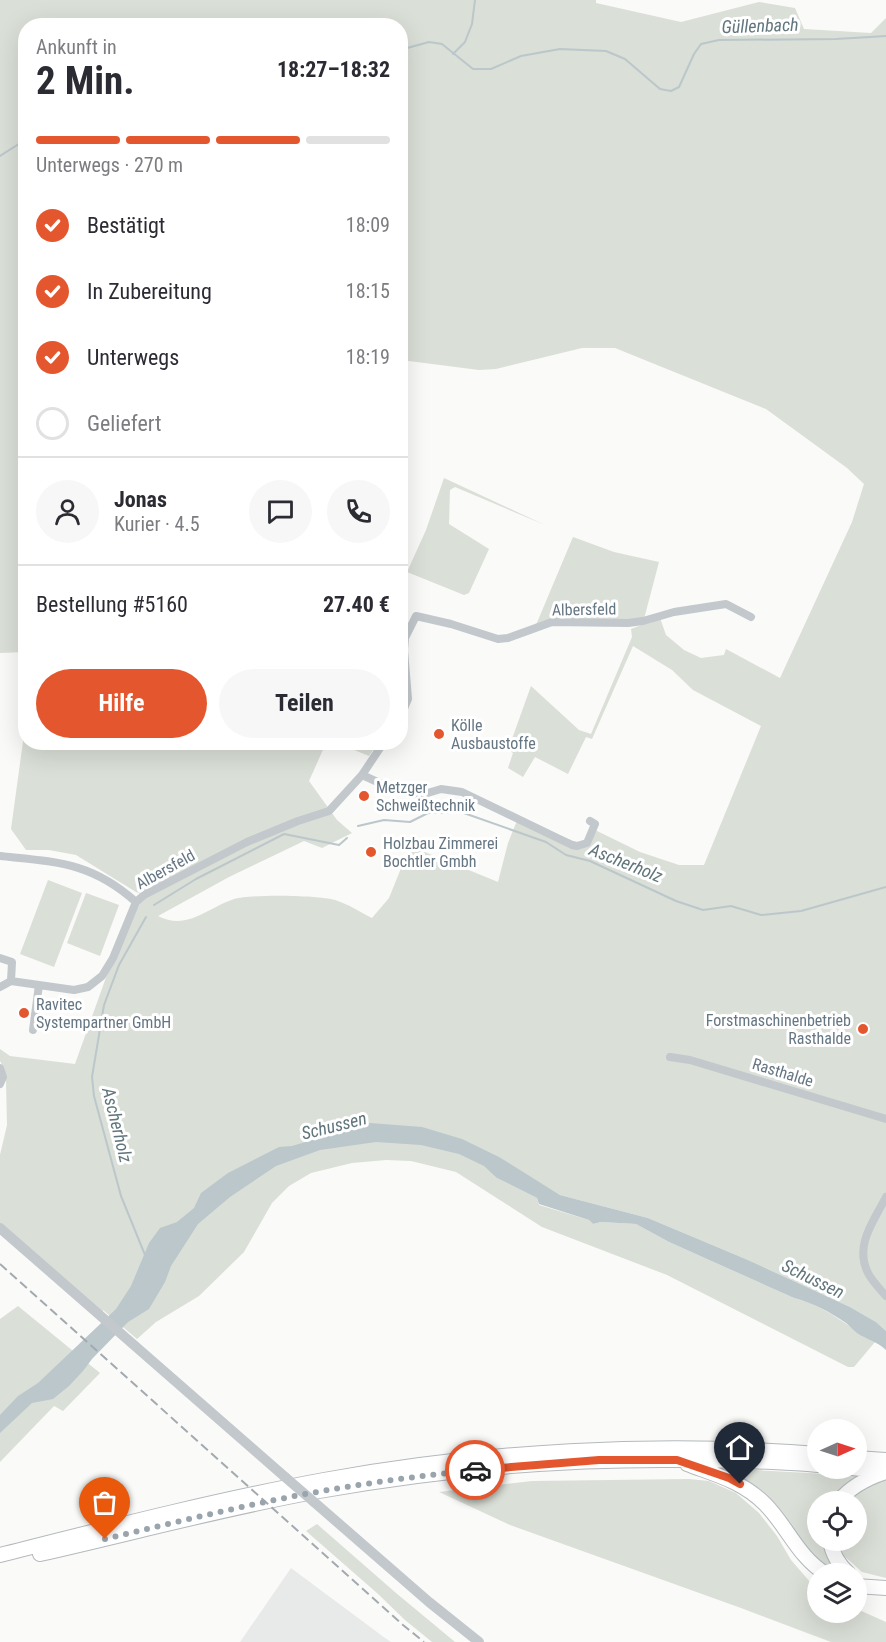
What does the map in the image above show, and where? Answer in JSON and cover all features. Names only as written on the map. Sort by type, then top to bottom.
[{"type":"highway","points":[[0,1555],[237,1497],[354,1475],[460,1461],[606,1451],[807,1464]]},
{"type":"highway","points":[[0,1563],[279,1499],[416,1476],[599,1460],[807,1454]]},
{"type":"highway","points":[[685,1457],[729,1478],[766,1504],[811,1563]]},
{"type":"highway","points":[[867,1461],[886,1466]]},
{"type":"highway","points":[[867,1467],[886,1466]]},
{"type":"highway","points":[[847,1491],[886,1466]]},
{"type":"highway","points":[[867,1582],[881,1588]]},
{"type":"street","name":"Albersfeld","points":[[408,632],[416,616],[498,639],[508,638],[552,622],[628,623],[674,612],[726,604],[751,617]]},
{"type":"street","name":"Albersfeld","points":[[136,902],[144,895],[247,842],[329,811],[362,775],[379,750]]},
{"type":"street","points":[[362,775],[382,784],[421,795],[441,789],[462,792],[572,845],[587,843],[595,824],[590,821]]},
{"type":"street","points":[[0,856],[47,860],[78,866],[104,879],[136,902],[113,958],[102,976],[88,987],[74,990],[11,981],[0,987]]},
{"type":"street","points":[[0,958],[12,962],[11,981]]},
{"type":"street","points":[[33,1030],[39,986]]},
{"type":"street","name":"Rasthalde","points":[[670,1057],[690,1060],[886,1119]]},
{"type":"street","points":[[0,1068],[3,1077],[0,1084]]},
{"type":"street","points":[[886,1197],[869,1226],[862,1256],[868,1274],[886,1296]]},
{"type":"street","points":[[0,1228],[429,1602],[479,1642]]},
{"type":"shaded area","points":[[0,0],[596,0],[596,3],[681,22],[759,2],[795,8],[804,29],[871,33],[886,18],[886,1331],[876,1322],[850,1307],[748,1260],[648,1218],[560,1195],[499,1158],[497,1178],[537,1198],[539,1205],[589,1220],[593,1224],[601,1222],[636,1224],[669,1242],[817,1306],[875,1342],[854,1367],[848,1367],[667,1275],[542,1227],[456,1172],[411,1161],[386,1160],[352,1163],[311,1173],[289,1186],[272,1203],[244,1252],[199,1296],[156,1322],[137,1339],[103,1310],[102,1317],[0,1228],[0,1155],[7,1125],[6,1080],[0,1061],[0,1049],[10,1056],[75,1064],[113,958],[144,895],[76,855],[49,850],[26,850],[11,829],[22,750],[323,750],[309,781],[337,820],[352,833],[322,848],[304,841],[229,877],[158,916],[168,920],[188,920],[234,899],[269,896],[300,896],[335,900],[372,918],[389,898],[410,846],[498,882],[508,843],[518,818],[583,845],[593,829],[640,852],[679,865],[704,865],[761,726],[693,690],[672,670],[633,646],[592,739],[586,737],[568,774],[535,757],[523,777],[508,768],[513,753],[508,750],[531,686],[579,730],[591,734],[632,637],[631,629],[660,618],[666,635],[684,650],[701,658],[724,655],[726,649],[780,678],[852,522],[864,484],[847,468],[766,409],[615,348],[582,348],[496,369],[479,370],[408,361],[408,18],[18,18],[18,652],[0,653]]},
{"type":"shaded area","points":[[444,478],[545,525],[455,487],[450,490],[449,524],[489,549],[469,593],[464,595],[408,572]]},
{"type":"shaded area","points":[[573,537],[614,552],[659,562],[644,619],[536,625]]},
{"type":"shaded area","points":[[354,750],[373,750],[369,756]]},
{"type":"shaded area","points":[[48,880],[82,893],[54,967],[20,954]]},
{"type":"shaded area","points":[[86,893],[119,905],[100,956],[67,943]]},
{"type":"shaded area","points":[[370,1123],[422,1127],[462,1139],[499,1157],[560,1195],[648,1218],[748,1260],[850,1307],[876,1322],[886,1331],[886,1350],[821,1308],[669,1242],[636,1224],[601,1222],[593,1224],[589,1220],[539,1204],[537,1198],[497,1178],[484,1166],[459,1154],[421,1145],[376,1142],[320,1150],[276,1166],[230,1197],[198,1224],[171,1266],[165,1282],[149,1309],[128,1322],[69,1386],[53,1399],[32,1403],[0,1433],[0,1415],[18,1396],[38,1383],[116,1309],[131,1286],[149,1243],[160,1228],[177,1222],[194,1208],[201,1193],[228,1173],[279,1147],[292,1146]]},
{"type":"shaded area","points":[[18,1306],[100,1373],[63,1411],[54,1406],[0,1462],[0,1319]]},
{"type":"shaded area","points":[[716,1469],[807,1473],[807,1479],[867,1479],[867,1477],[886,1480],[886,1578],[867,1573],[867,1563],[852,1563],[842,1554],[835,1563],[820,1563],[810,1551],[867,1551],[867,1491],[807,1491],[807,1548],[765,1494],[741,1478]]},
{"type":"shaded area","points":[[689,1479],[709,1481],[736,1493],[759,1513],[777,1536],[791,1560],[807,1578],[807,1623],[867,1623],[867,1613],[886,1622],[886,1642],[831,1642],[510,1525],[439,1492],[532,1481]]},
{"type":"shaded area","points":[[317,1524],[455,1642],[432,1642],[405,1620],[306,1531]]},
{"type":"shaded area","points":[[291,1568],[381,1635],[391,1642],[240,1642]]},
{"type":"waterway","points":[[453,54],[465,42],[472,24],[475,0]]},
{"type":"waterway","name":"Güllenbach","points":[[408,48],[429,42],[442,44],[473,69],[491,69],[521,56],[560,49],[606,51],[625,59],[660,89],[671,91],[679,87],[701,44],[719,40],[836,39],[886,36]]},
{"type":"waterway","name":"Güllenbach","points":[[0,156],[18,145]]},
{"type":"waterway","name":"Ascherholz","points":[[358,826],[384,820],[410,822],[428,813],[461,812],[546,842],[566,855],[590,861],[676,901],[703,910],[731,906],[761,915],[801,911],[886,887]]},
{"type":"waterway","name":"Ascherholz","points":[[154,905],[196,879],[284,834],[339,845],[347,838]]},
{"type":"waterway","name":"Ascherholz","points":[[145,1255],[121,1196],[94,1096],[92,1077],[104,1005],[119,965],[146,917]]},
{"type":"railway","points":[[0,1264],[424,1642]]},
{"type":"way so far","points":[[105,1539],[299,1495],[416,1476],[475,1470]]},
{"type":"place","name":"Kölle Ausbaustoffe","points":[[439,734]]},
{"type":"place","name":"Metzger Schweißtechnik","points":[[364,796]]},
{"type":"place","name":"Holzbau Zimmerei Bochtler Gmbh","points":[[371,852]]},
{"type":"place","name":"Ravitec Systempartner GmbH","points":[[24,1013]]},
{"type":"place","name":"Forstmaschinenbetrieb Rasthalde","points":[[863,1029]]},
{"type":"route","points":[[475,1470],[599,1460],[677,1460],[740,1484]]},
{"type":"water label","name":"Schussen","points":[[334,1126]]},
{"type":"water label","name":"Schussen","points":[[813,1279]]}]
